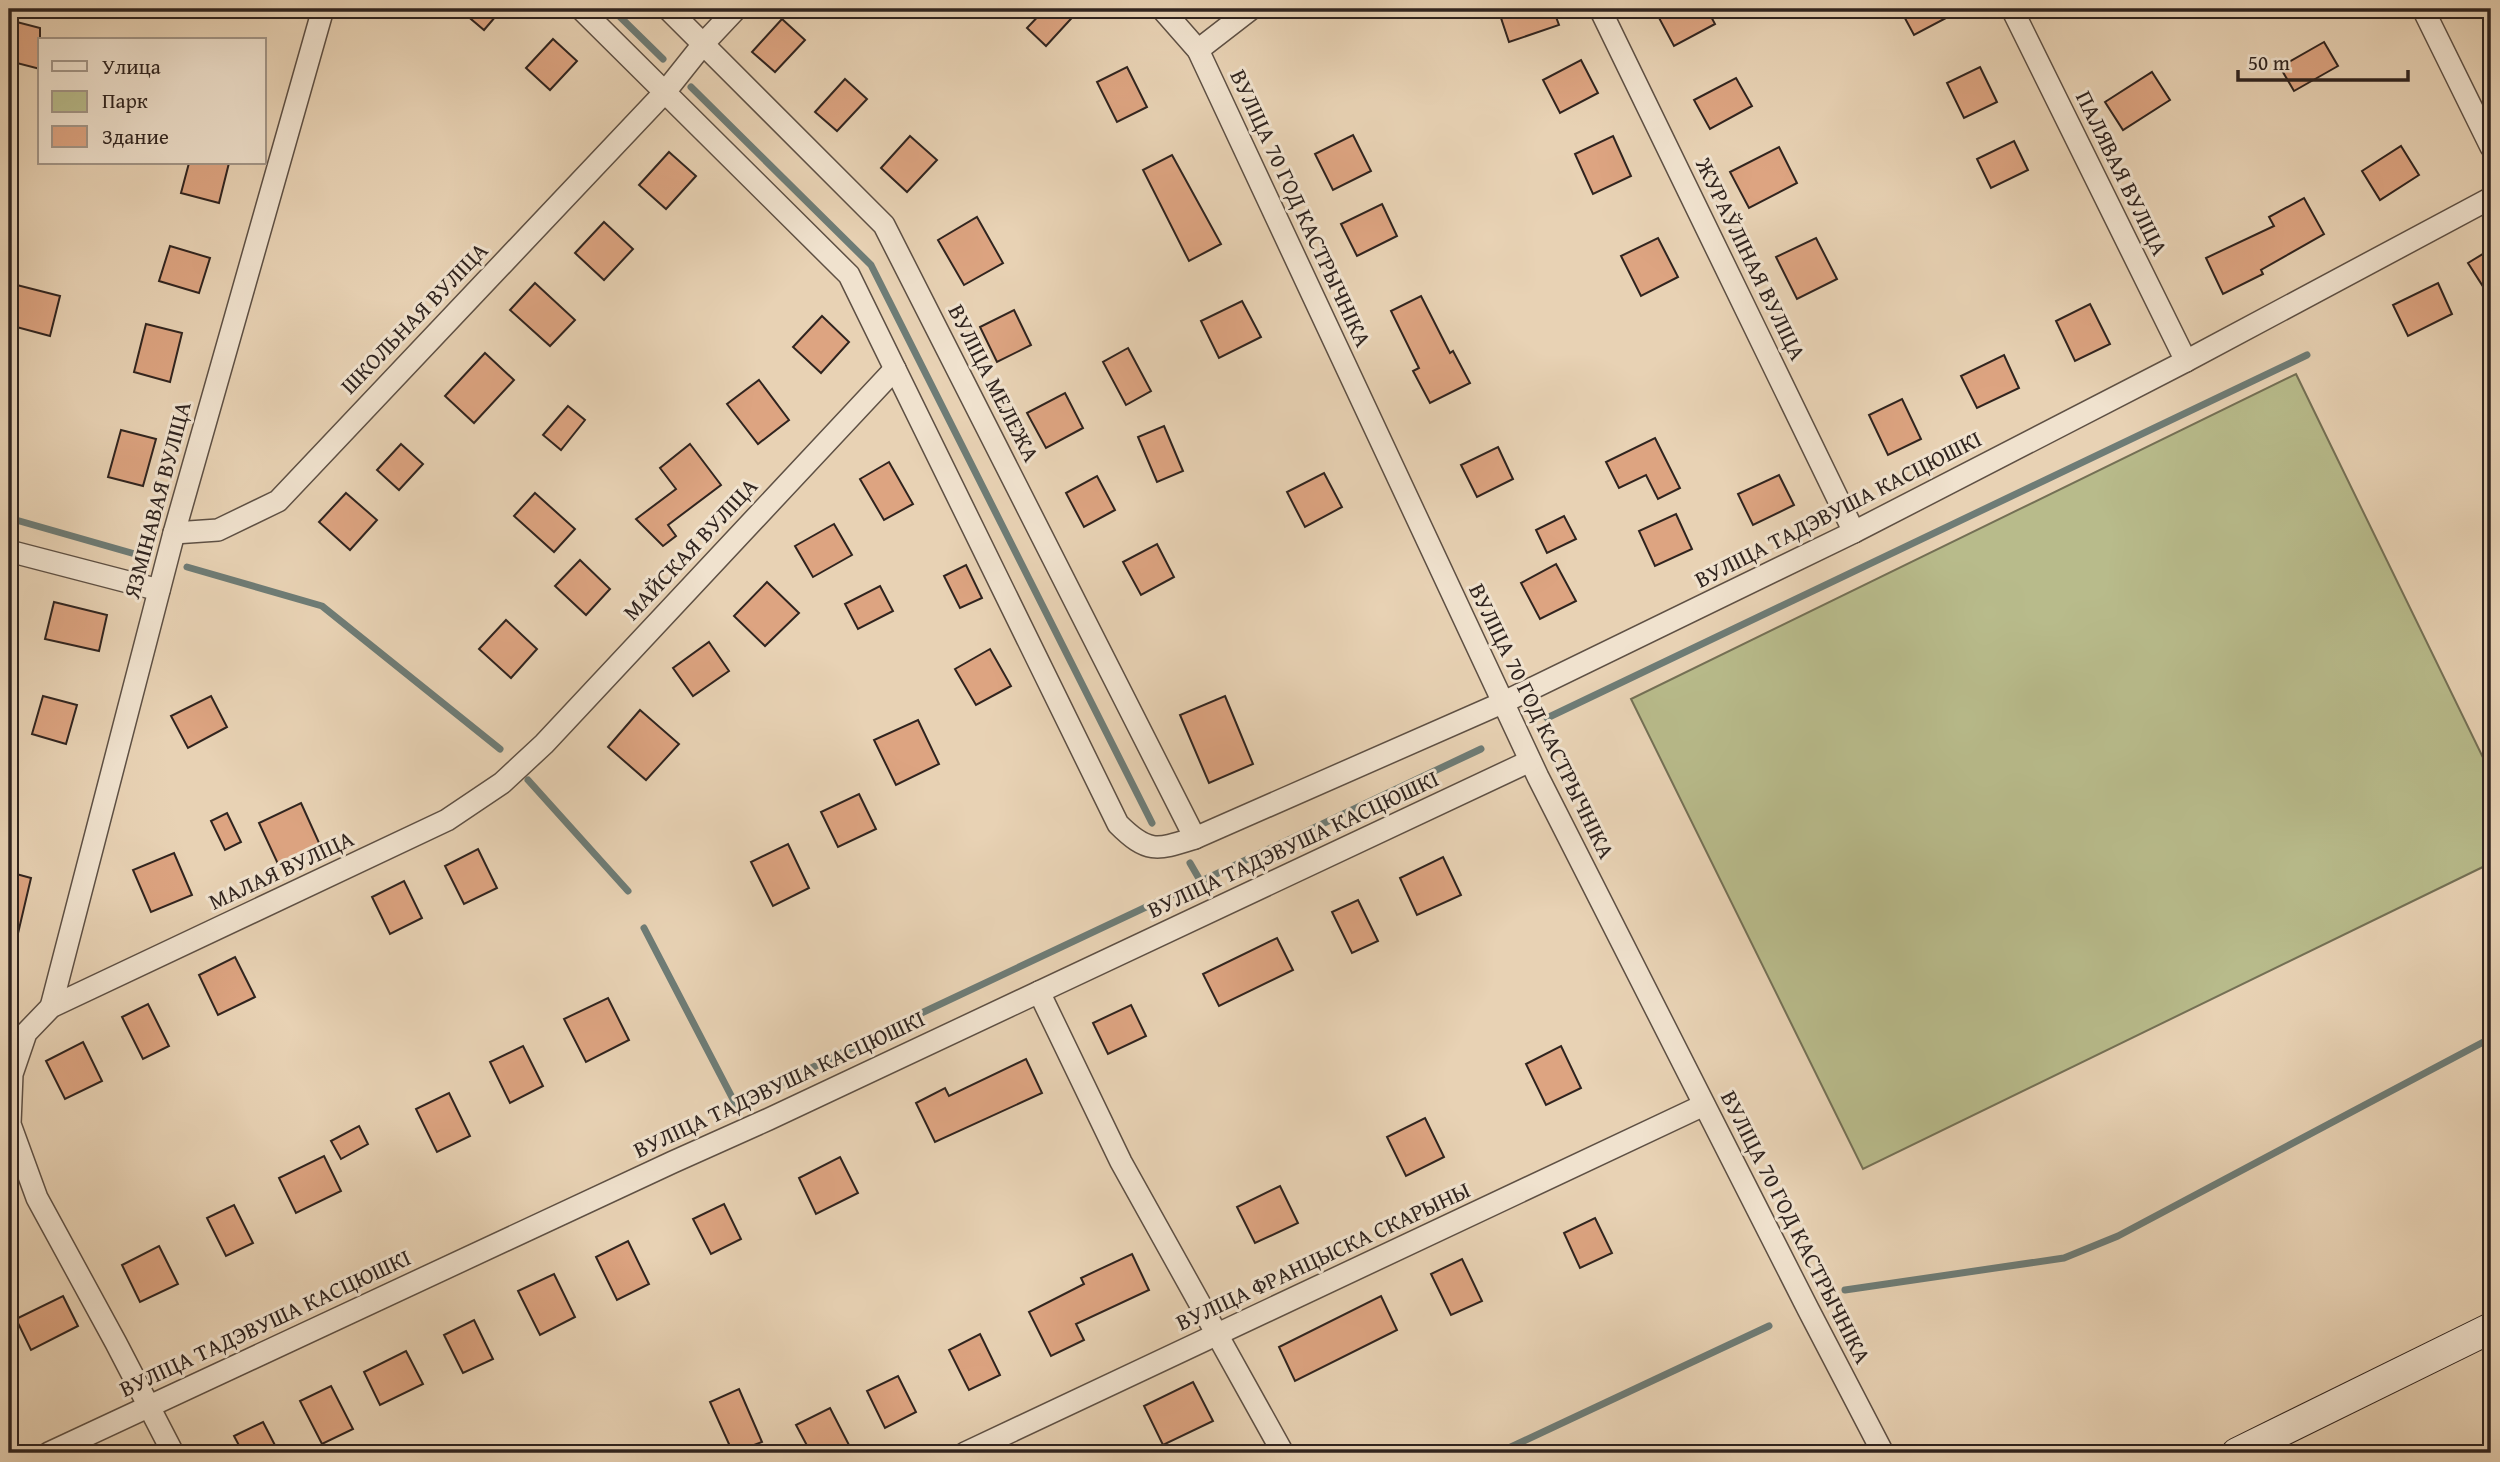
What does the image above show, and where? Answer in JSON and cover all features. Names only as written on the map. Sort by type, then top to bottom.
[{"type":"street","name":"ЯЗМІНАВАЯ ВУЛІЦА","points":[[51,1007],[174,533],[323,9]]},
{"type":"street","name":"ВУЛІЦА ТАДЭВУША КАСЦЮШКІ","points":[[581,9],[849,275],[1118,824],[1145,846],[1171,846],[1195,838],[1502,703],[1854,532],[2186,361],[2491,198]]},
{"type":"street","name":"ВУЛІЦА МЕЛЕЖА","points":[[668,9],[884,225],[1195,838]]},
{"type":"street","name":"ШКОЛЬНАЯ ВУЛІЦА","points":[[174,533],[218,530],[278,500],[665,92],[704,43],[736,9]]},
{"type":"street","name":"ВУЛІЦА 70 ГОД КАСТРЫЧНІКА","points":[[1162,9],[1199,50],[1502,703],[1704,1105],[1884,1453]]},
{"type":"street","points":[[1199,50],[1251,9]]},
{"type":"street","name":"ЖУРАЎЛІНАЯ ВУЛІЦА","points":[[1600,9],[1854,532]]},
{"type":"street","name":"ПАЛЯВАЯ ВУЛІЦА","points":[[2012,9],[2186,361]]},
{"type":"street","points":[[2423,9],[2491,147]]},
{"type":"street","name":"МАЙСКАЯ ВУЛІЦА","points":[[522,763],[544,744],[895,369]]},
{"type":"street","points":[[9,551],[159,590]]},
{"type":"street","name":"ВУЛІЦА ТАДЭВУША КАСЦЮШКІ","points":[[49,1453],[1531,761]]},
{"type":"street","name":"МАЛАЯ ВУЛІЦА","points":[[51,1007],[447,820],[502,783],[522,763]]},
{"type":"street","points":[[1039,992],[1121,1162],[1283,1453]]},
{"type":"street","points":[[51,1007],[26,1033],[12,1074],[10,1124],[37,1198],[173,1453]]},
{"type":"street","name":"ВУЛІЦА ФРАНЦЫСКА СКАРЫНЫ","points":[[965,1453],[1704,1105]]},
{"type":"street","points":[[2237,1453],[2491,1328]]},
{"type":"green space","points":[[2296,374],[2491,774],[2491,863],[1863,1169],[1631,699]]},
{"type":"building","points":[[459,9],[502,9],[484,30]]},
{"type":"building","points":[[1045,9],[1080,9],[1046,46],[1027,28]]},
{"type":"building","points":[[1498,9],[1553,9],[1559,25],[1509,42]]},
{"type":"building","points":[[1672,9],[1707,9],[1715,24],[1674,46],[1658,16]]},
{"type":"building","points":[[1900,9],[1963,9],[1914,35]]},
{"type":"building","points":[[782,19],[805,40],[775,72],[752,52]]},
{"type":"building","points":[[9,20],[40,28],[38,68],[9,61]]},
{"type":"building","points":[[553,39],[577,61],[550,90],[526,68]]},
{"type":"building","points":[[2324,42],[2338,66],[2294,91],[2280,67]]},
{"type":"building","points":[[1581,60],[1598,93],[1560,113],[1543,80]]},
{"type":"building","points":[[1127,67],[1147,107],[1117,122],[1097,82]]},
{"type":"building","points":[[1980,67],[1997,102],[1964,118],[1947,83]]},
{"type":"building","points":[[2152,72],[2170,100],[2123,130],[2105,102]]},
{"type":"building","points":[[1736,78],[1752,106],[1710,129],[1694,100]]},
{"type":"building","points":[[845,79],[867,99],[837,131],[815,112]]},
{"type":"building","points":[[1353,135],[1371,171],[1333,190],[1315,154]]},
{"type":"building","points":[[910,136],[937,160],[907,192],[881,168]]},
{"type":"building","points":[[1613,136],[1631,176],[1593,194],[1575,154]]},
{"type":"building","points":[[2014,141],[2028,170],[1991,188],[1977,159]]},
{"type":"building","points":[[2401,146],[2419,175],[2380,200],[2362,171]]},
{"type":"building","points":[[1779,147],[1797,183],[1749,208],[1730,172]]},
{"type":"building","points":[[669,152],[696,176],[666,209],[639,185]]},
{"type":"building","points":[[1172,155],[1221,244],[1189,261],[1143,170]]},
{"type":"building","points":[[189,164],[229,164],[219,203],[181,193]]},
{"type":"building","points":[[2304,198],[2324,234],[2261,270],[2263,274],[2223,294],[2206,258],[2274,226],[2269,217]]},
{"type":"building","points":[[1382,204],[1397,236],[1357,256],[1341,224]]},
{"type":"building","points":[[977,217],[1003,263],[964,285],[938,240]]},
{"type":"building","points":[[604,222],[633,249],[604,280],[575,253]]},
{"type":"building","points":[[1658,238],[1678,277],[1641,296],[1621,256]]},
{"type":"building","points":[[1816,238],[1837,279],[1797,299],[1776,257]]},
{"type":"building","points":[[170,246],[210,258],[199,293],[159,281]]},
{"type":"building","points":[[2491,249],[2491,299],[2468,263]]},
{"type":"building","points":[[9,283],[60,296],[50,336],[9,325]]},
{"type":"building","points":[[535,283],[575,320],[550,346],[510,310]]},
{"type":"building","points":[[2438,283],[2452,314],[2408,336],[2393,305]]},
{"type":"building","points":[[1421,296],[1450,353],[1453,351],[1470,383],[1430,403],[1413,371],[1419,368],[1391,311]]},
{"type":"building","points":[[1242,301],[1261,337],[1219,358],[1201,321]]},
{"type":"building","points":[[2090,304],[2110,344],[2075,361],[2056,321]]},
{"type":"building","points":[[1014,310],[1031,345],[997,362],[980,327]]},
{"type":"building","points":[[822,316],[849,342],[821,373],[793,347]]},
{"type":"building","points":[[146,324],[182,333],[170,382],[134,372]]},
{"type":"building","points":[[1128,348],[1151,391],[1126,405],[1103,362]]},
{"type":"building","points":[[485,353],[514,380],[474,423],[445,396]]},
{"type":"building","points":[[2004,355],[2019,388],[1977,408],[1961,376]]},
{"type":"building","points":[[759,380],[789,420],[758,444],[727,404]]},
{"type":"building","points":[[1065,393],[1083,428],[1046,448],[1027,413]]},
{"type":"building","points":[[1902,399],[1921,439],[1888,455],[1869,415]]},
{"type":"building","points":[[568,406],[585,420],[561,450],[543,435]]},
{"type":"building","points":[[1164,426],[1183,471],[1157,482],[1138,437]]},
{"type":"building","points":[[121,430],[156,439],[143,486],[108,477]]},
{"type":"building","points":[[1655,438],[1680,488],[1658,499],[1646,475],[1619,488],[1606,462]]},
{"type":"building","points":[[401,444],[423,464],[399,490],[377,470]]},
{"type":"building","points":[[690,444],[721,485],[668,525],[676,536],[663,546],[636,519],[676,489],[660,468]]},
{"type":"building","points":[[1498,447],[1513,479],[1477,497],[1461,465]]},
{"type":"building","points":[[889,462],[913,504],[884,520],[860,479]]},
{"type":"building","points":[[1324,473],[1342,507],[1305,527],[1287,492]]},
{"type":"building","points":[[1779,475],[1794,505],[1753,525],[1738,494]]},
{"type":"building","points":[[1097,476],[1115,510],[1084,527],[1066,493]]},
{"type":"building","points":[[346,493],[377,520],[350,550],[319,522]]},
{"type":"building","points":[[535,493],[575,529],[554,552],[514,516]]},
{"type":"building","points":[[1676,514],[1692,549],[1655,566],[1639,531]]},
{"type":"building","points":[[1564,516],[1576,539],[1547,553],[1536,530]]},
{"type":"building","points":[[834,524],[852,555],[813,577],[795,546]]},
{"type":"building","points":[[1157,544],[1174,577],[1141,595],[1123,562]]},
{"type":"building","points":[[580,560],[610,589],[586,615],[555,586]]},
{"type":"building","points":[[1556,564],[1576,601],[1540,619],[1521,583]]},
{"type":"building","points":[[966,565],[982,598],[960,608],[944,576]]},
{"type":"building","points":[[767,582],[799,613],[765,646],[734,616]]},
{"type":"building","points":[[880,586],[893,611],[858,629],[845,604]]},
{"type":"building","points":[[54,602],[107,615],[99,651],[45,639]]},
{"type":"building","points":[[506,620],[537,649],[511,678],[479,649]]},
{"type":"building","points":[[709,642],[729,671],[693,696],[673,668]]},
{"type":"building","points":[[990,649],[1011,686],[976,705],[955,669]]},
{"type":"building","points":[[43,696],[77,705],[66,744],[32,734]]},
{"type":"building","points":[[211,696],[227,727],[188,748],[171,716]]},
{"type":"building","points":[[1225,696],[1253,764],[1209,783],[1180,715]]},
{"type":"building","points":[[640,710],[679,744],[646,780],[608,747]]},
{"type":"building","points":[[918,720],[939,764],[896,785],[874,740]]},
{"type":"building","points":[[859,794],[876,829],[838,847],[821,812]]},
{"type":"building","points":[[301,803],[320,845],[278,864],[259,823]]},
{"type":"building","points":[[227,813],[241,842],[225,850],[211,821]]},
{"type":"building","points":[[788,844],[809,888],[773,906],[751,862]]},
{"type":"building","points":[[478,849],[497,888],[464,904],[445,866]]},
{"type":"building","points":[[174,853],[192,895],[151,912],[133,870]]},
{"type":"building","points":[[1443,857],[1461,895],[1417,915],[1400,878]]},
{"type":"building","points":[[9,872],[31,878],[16,942],[9,941]]},
{"type":"building","points":[[404,881],[422,918],[390,934],[372,897]]},
{"type":"building","points":[[1358,900],[1378,941],[1352,953],[1332,912]]},
{"type":"building","points":[[1277,938],[1293,970],[1219,1006],[1203,974]]},
{"type":"building","points":[[235,957],[255,997],[218,1015],[199,975]]},
{"type":"building","points":[[608,998],[629,1040],[586,1062],[564,1019]]},
{"type":"building","points":[[148,1004],[169,1046],[143,1059],[122,1017]]},
{"type":"building","points":[[1131,1005],[1146,1036],[1108,1054],[1093,1023]]},
{"type":"building","points":[[83,1042],[102,1081],[65,1099],[46,1061]]},
{"type":"building","points":[[523,1046],[543,1086],[510,1103],[490,1062]]},
{"type":"building","points":[[1561,1046],[1581,1088],[1546,1105],[1526,1064]]},
{"type":"building","points":[[1026,1059],[1042,1093],[935,1142],[916,1103],[945,1088],[949,1096]]},
{"type":"building","points":[[449,1093],[470,1136],[437,1152],[416,1109]]},
{"type":"building","points":[[1425,1118],[1444,1157],[1406,1176],[1387,1137]]},
{"type":"building","points":[[359,1126],[368,1144],[341,1159],[331,1141]]},
{"type":"building","points":[[324,1156],[341,1191],[296,1213],[279,1178]]},
{"type":"building","points":[[840,1157],[858,1193],[816,1214],[799,1178]]},
{"type":"building","points":[[1280,1186],[1298,1223],[1255,1243],[1237,1207]]},
{"type":"building","points":[[724,1204],[741,1239],[711,1254],[693,1219]]},
{"type":"building","points":[[234,1205],[253,1243],[226,1256],[207,1218]]},
{"type":"building","points":[[1595,1218],[1612,1253],[1580,1268],[1564,1233]]},
{"type":"building","points":[[628,1241],[649,1284],[617,1300],[596,1257]]},
{"type":"building","points":[[159,1246],[178,1284],[140,1302],[122,1265]]},
{"type":"building","points":[[1132,1254],[1149,1290],[1076,1324],[1084,1340],[1051,1356],[1029,1312],[1084,1284],[1081,1278]]},
{"type":"building","points":[[1462,1259],[1482,1301],[1451,1315],[1431,1274]]},
{"type":"building","points":[[554,1274],[575,1317],[540,1335],[518,1291]]},
{"type":"building","points":[[63,1296],[78,1326],[31,1350],[16,1319]]},
{"type":"building","points":[[1381,1296],[1397,1330],[1295,1381],[1279,1347]]},
{"type":"building","points":[[474,1320],[493,1359],[463,1373],[444,1335]]},
{"type":"building","points":[[980,1334],[1000,1375],[969,1390],[949,1350]]},
{"type":"building","points":[[406,1351],[423,1384],[380,1405],[364,1372]]},
{"type":"building","points":[[898,1376],[916,1412],[885,1428],[867,1391]]},
{"type":"building","points":[[1193,1382],[1213,1421],[1163,1445],[1144,1406]]},
{"type":"building","points":[[331,1386],[353,1429],[322,1444],[300,1401]]},
{"type":"building","points":[[739,1389],[762,1442],[733,1453],[710,1402]]},
{"type":"building","points":[[830,1408],[849,1445],[833,1453],[811,1453],[796,1425]]},
{"type":"building","points":[[263,1422],[279,1453],[243,1453],[234,1436]]},
{"type":"waterway","points":[[612,9],[663,59]]},
{"type":"waterway","points":[[691,87],[871,265],[1152,823]]},
{"type":"waterway","points":[[1547,718],[2307,355]]},
{"type":"waterway","points":[[9,518],[142,556]]},
{"type":"waterway","points":[[187,567],[322,606],[500,749]]},
{"type":"waterway","points":[[911,1018],[1481,749]]},
{"type":"waterway","points":[[528,780],[628,891]]},
{"type":"waterway","points":[[1190,863],[1201,882]]},
{"type":"waterway","points":[[644,928],[736,1105]]},
{"type":"waterway","points":[[1845,1290],[2064,1258],[2118,1236],[2491,1038]]},
{"type":"waterway","points":[[781,1083],[866,1041]]},
{"type":"waterway","points":[[1498,1453],[1769,1326]]}]
